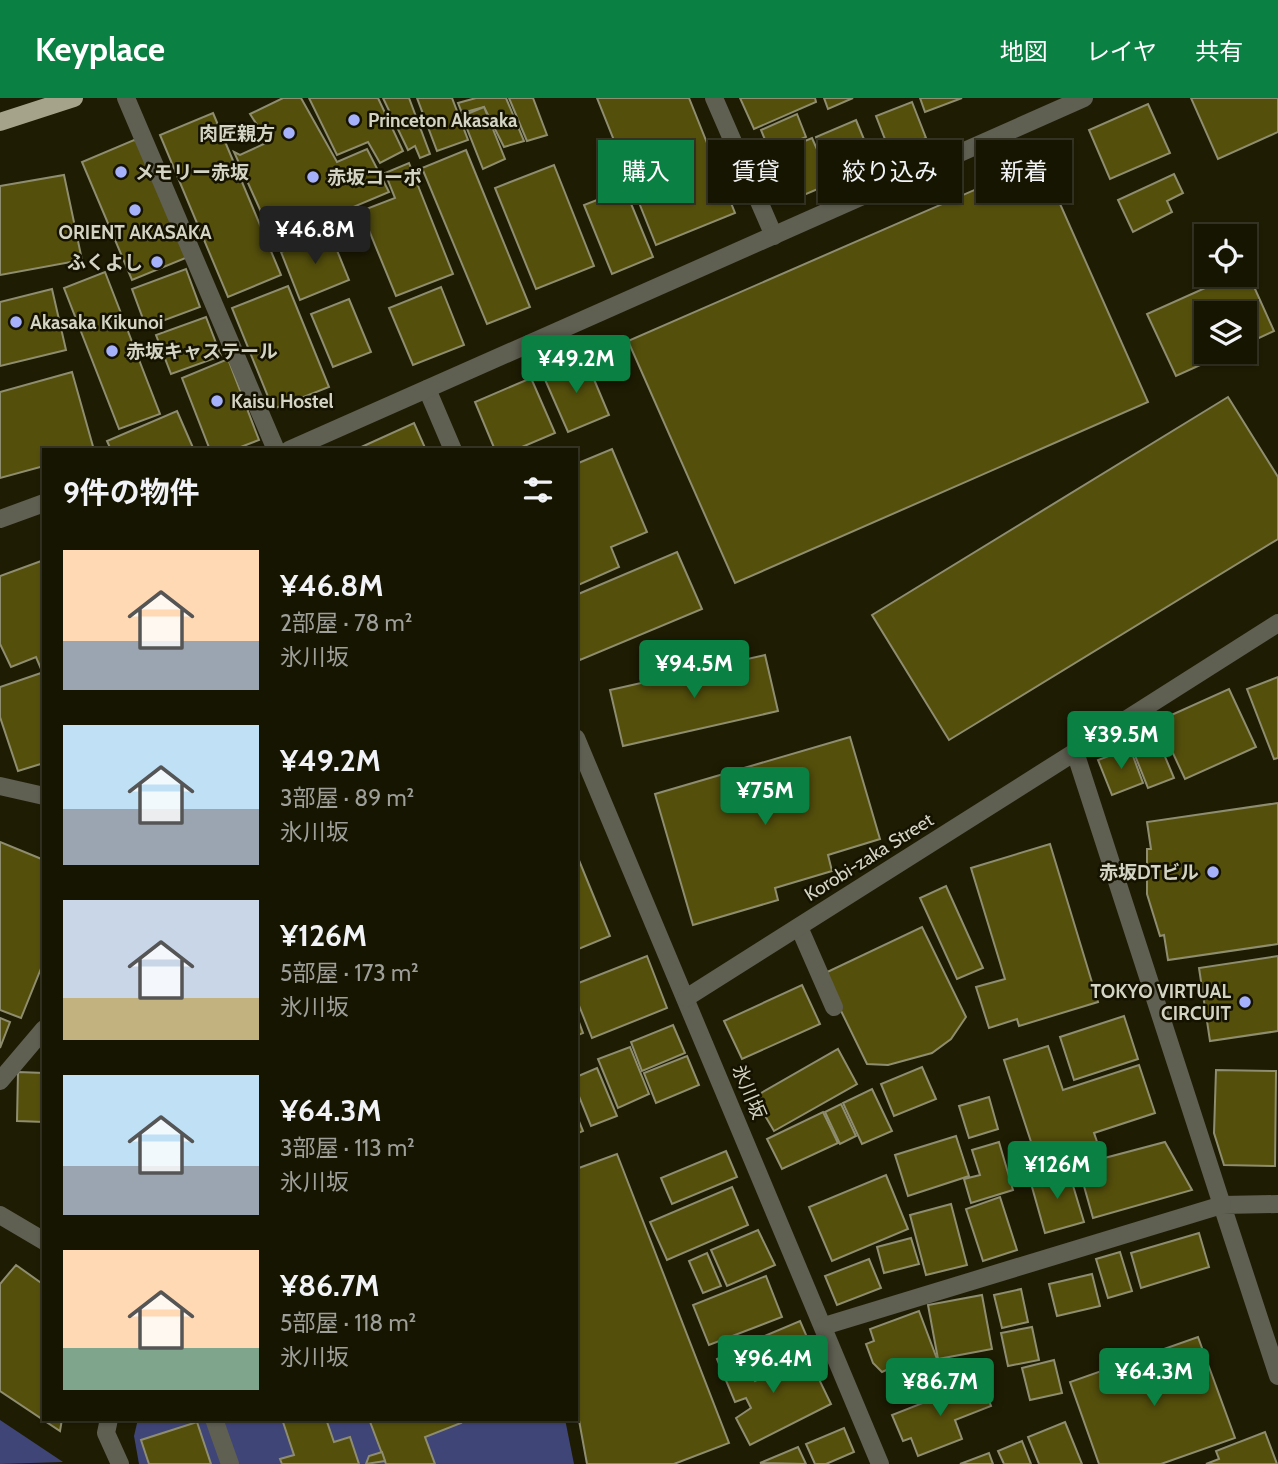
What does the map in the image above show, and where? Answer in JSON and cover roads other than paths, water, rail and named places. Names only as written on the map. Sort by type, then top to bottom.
[{"type":"main road","points":[[0,122],[71,98]]},
{"type":"street","points":[[126,98],[275,448]]},
{"type":"street","points":[[714,98],[774,236]]},
{"type":"street","points":[[294,448],[1084,98]]},
{"type":"street","points":[[427,389],[452,448]]},
{"type":"street","points":[[0,519],[42,504]]},
{"type":"street","name":"Korobi-zaka Street","points":[[686,998],[1278,623]]},
{"type":"street","name":"氷川坂","points":[[578,743],[880,1464]]},
{"type":"street","points":[[1075,752],[1278,1377]]},
{"type":"street","points":[[0,786],[42,796]]},
{"type":"street","points":[[799,926],[834,1007]]},
{"type":"street","points":[[0,1080],[42,1031]]},
{"type":"street","points":[[824,1326],[1222,1205],[1278,1204]]},
{"type":"street","points":[[0,1215],[42,1240]]},
{"type":"street","points":[[215,1421],[230,1464]]},
{"type":"street","points":[[108,1426],[120,1464]]},
{"type":"place","name":"Princeton Akasaka","points":[[354,120]]},
{"type":"place","name":"肉匠親方","points":[[289,133]]},
{"type":"place","name":"メモリー赤坂","points":[[121,172]]},
{"type":"place","name":"赤坂コーポ","points":[[313,177]]},
{"type":"place","name":"ORIENT AKASAKA","points":[[135,210]]},
{"type":"place","name":"ふくよし","points":[[157,262]]},
{"type":"place","name":"Akasaka Kikunoi","points":[[16,322]]},
{"type":"place","name":"赤坂キャステール","points":[[112,351]]},
{"type":"place","name":"Kaisu Hostel","points":[[217,401]]},
{"type":"place","name":"赤坂DTビル","points":[[1213,872]]},
{"type":"place","name":"TOKYO VIRTUAL CIRCUIT","points":[[1245,1002]]}]
